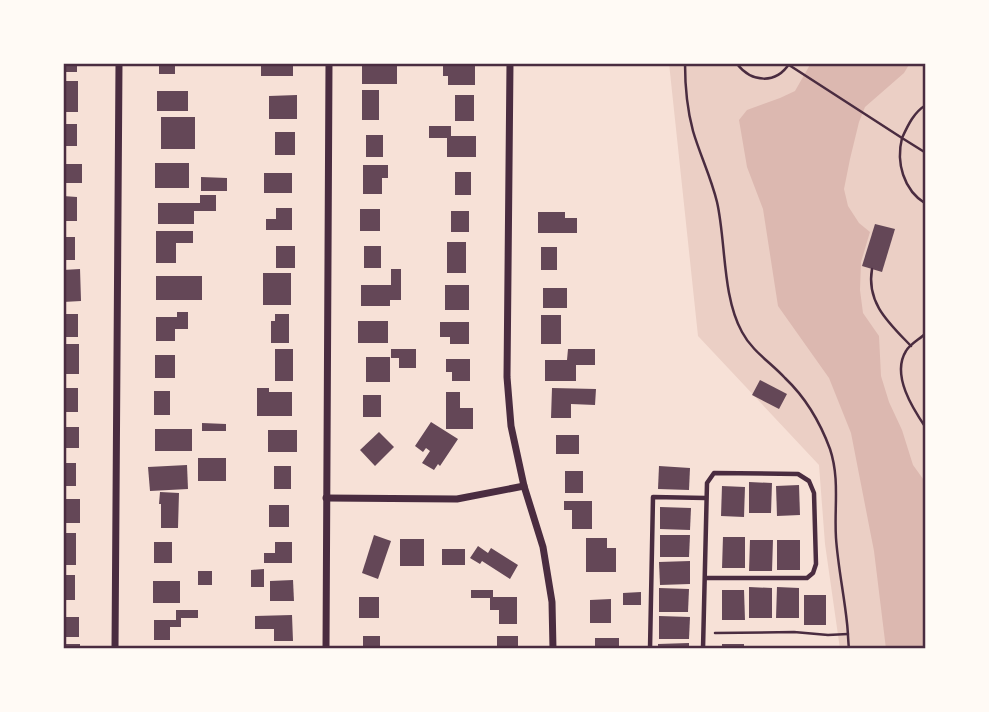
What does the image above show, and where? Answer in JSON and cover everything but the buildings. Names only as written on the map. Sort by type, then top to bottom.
[{"type":"street","points":[[115,649],[119,63]]},
{"type":"street","points":[[326,649],[329,63]]},
{"type":"street","points":[[510,63],[507,377],[510,426],[524,486],[543,547],[552,602],[553,649]]},
{"type":"street","points":[[327,498],[457,499],[524,486]]},
{"type":"lane","points":[[704,649],[706,498],[707,483],[714,473],[798,474],[809,481],[814,493],[817,564],[813,573],[807,578],[705,579]]},
{"type":"lane","points":[[650,649],[653,497],[706,498]]},
{"type":"path","points":[[685,63],[687,106],[717,202],[735,317],[755,351],[786,378],[816,417],[831,452],[836,482],[837,552],[849,649]]},
{"type":"path","points":[[720,63],[739,64],[748,75],[765,79],[779,75],[789,64],[926,153]]},
{"type":"path","points":[[926,105],[920,108],[910,121],[902,138],[899,158],[906,184],[913,194],[926,204]]},
{"type":"path","points":[[872,269],[870,282],[874,301],[911,346]]},
{"type":"path","points":[[926,333],[906,352],[901,367],[909,400],[926,428]]},
{"type":"path","points":[[715,633],[848,634]]},
{"type":"shaded area","points":[[669,63],[926,63],[926,649],[840,649],[825,544],[819,465],[698,336]]},
{"type":"shaded area","points":[[811,63],[910,63],[904,73],[865,107],[844,189],[848,206],[859,223],[870,232],[861,262],[863,313],[879,336],[881,376],[889,402],[902,430],[913,465],[926,483],[926,649],[886,649],[874,551],[851,433],[829,378],[778,306],[763,209],[747,167],[739,120],[747,110],[795,91]]}]
